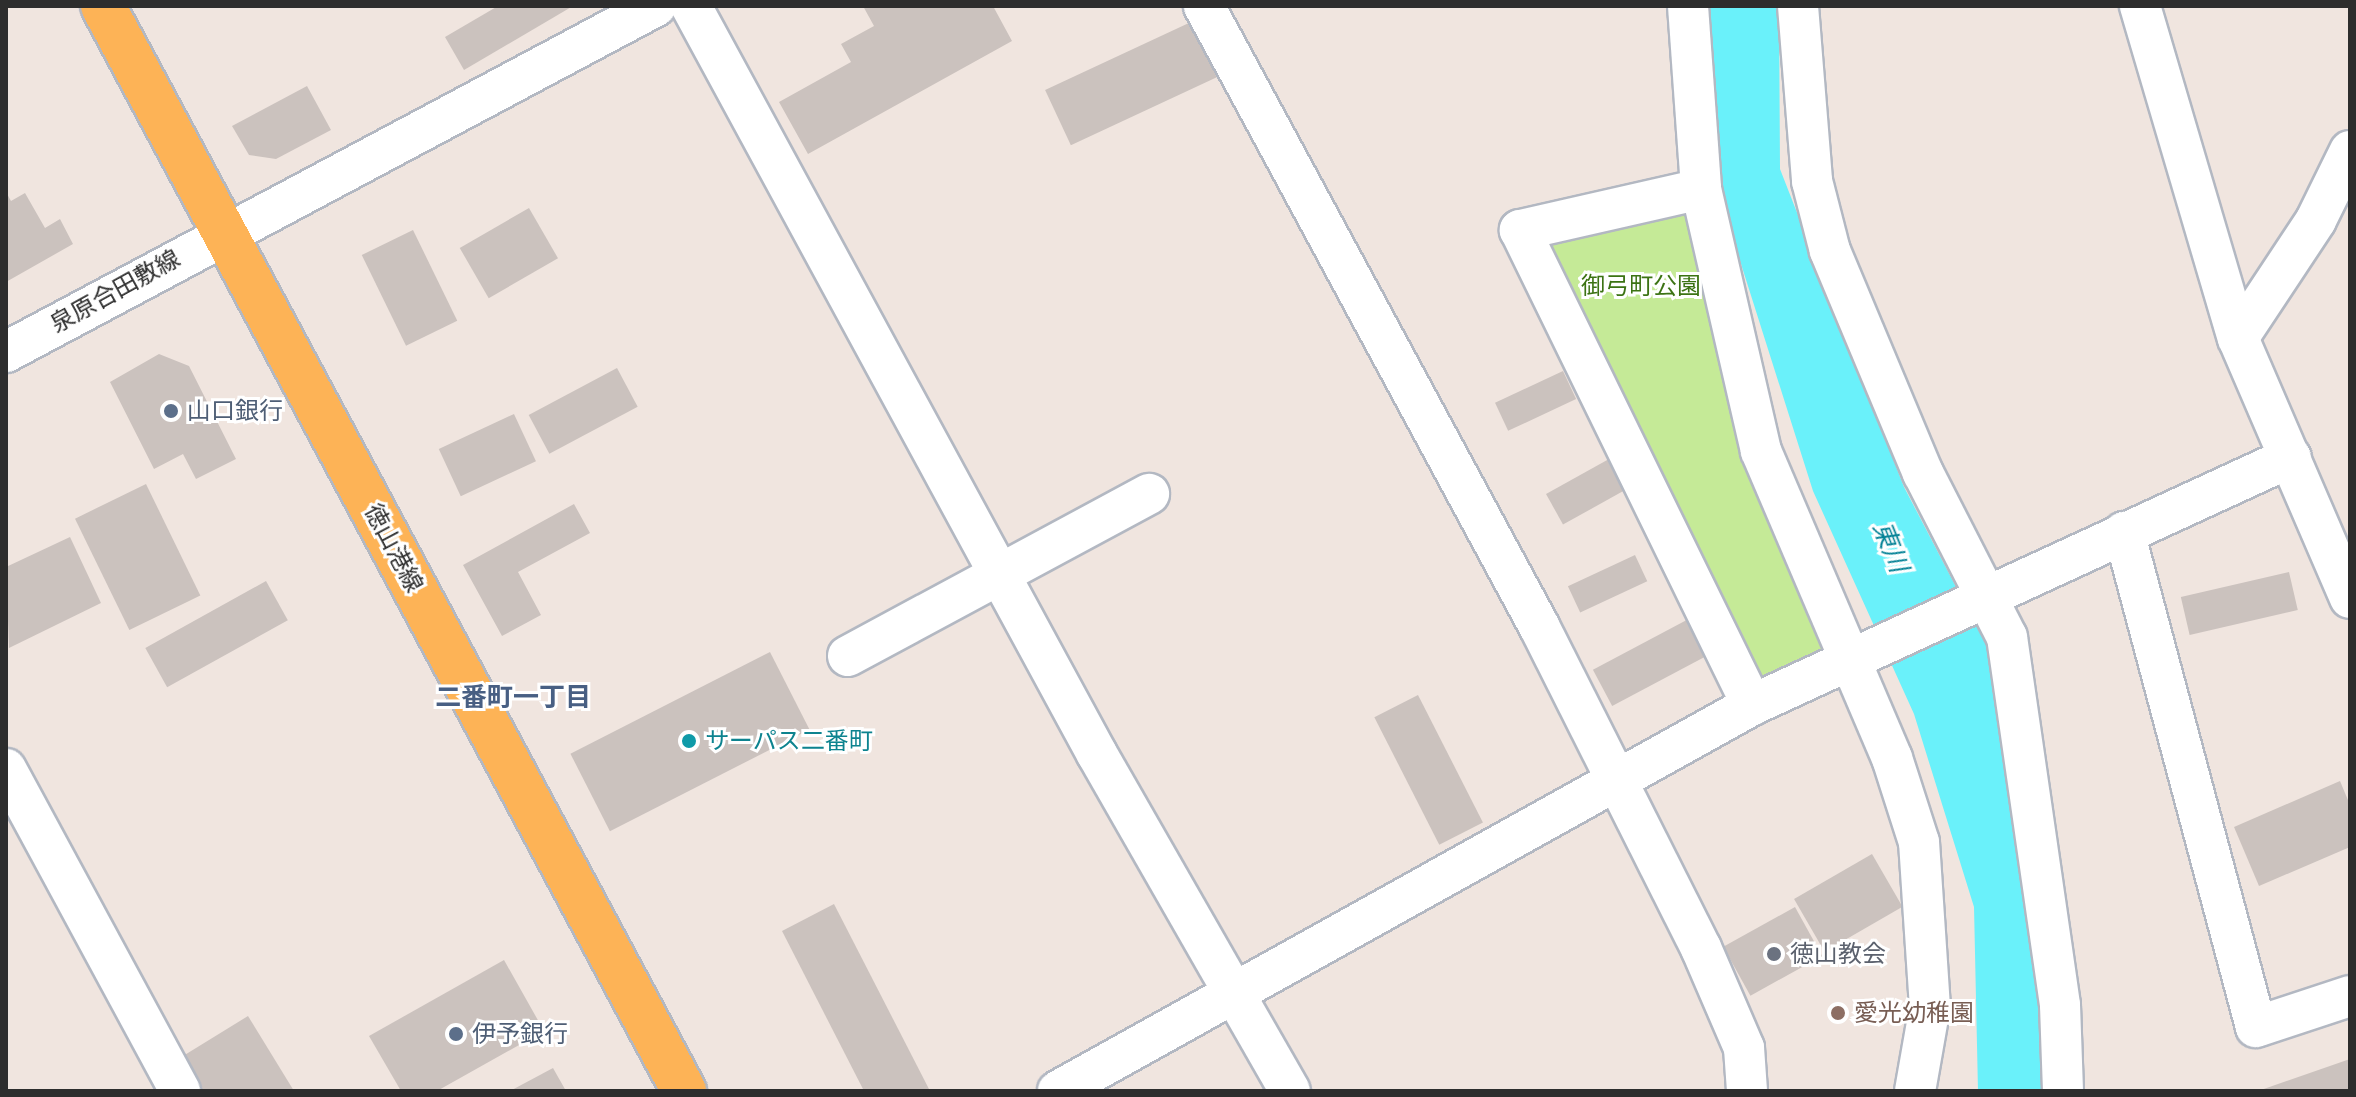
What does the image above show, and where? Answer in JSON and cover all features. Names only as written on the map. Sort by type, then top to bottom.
[{"type":"main road","name":"徳山港線","points":[[103,6],[684,1091]]},
{"type":"street","name":"泉原合田敷線","points":[[6,352],[225,230],[656,6]]},
{"type":"street","points":[[691,6],[1000,575],[1232,993],[1290,1091]]},
{"type":"street","points":[[1204,6],[1614,779],[1738,1034],[1747,1091]]},
{"type":"street","points":[[1688,6],[1701,189],[1761,451],[1847,659],[1892,758],[1919,842],[1930,1006],[1915,1091]]},
{"type":"street","points":[[1798,6],[1812,181],[1830,251],[1923,473],[1988,594],[2007,637],[2031,769],[2060,1005],[2063,1091]]},
{"type":"street","points":[[2140,6],[2238,338],[2291,457],[2337,524],[2350,598]]},
{"type":"street","points":[[2238,338],[2316,220],[2350,151]]},
{"type":"street","points":[[1701,189],[1520,230],[1752,705]]},
{"type":"street","points":[[1058,1091],[1614,779],[1752,705],[2291,457]]},
{"type":"street","points":[[848,656],[1149,494]]},
{"type":"street","points":[[2124,532],[2256,1027],[2350,996]]},
{"type":"street","points":[[6,769],[180,1091]]},
{"type":"green space","name":"御弓町公園","points":[[1693,207],[1832,646],[1755,682],[1542,235]]},
{"type":"water","name":"東川","points":[[1705,6],[1779,6],[1780,169],[1904,487],[1991,654],[2047,908],[2048,1091],[1978,1091],[1974,907],[1914,714],[1813,491],[1709,163]]},
{"type":"building","points":[[498,6],[573,6],[464,70],[445,37]]},
{"type":"building","points":[[863,6],[993,6],[1012,41],[808,154],[779,102],[851,62],[841,44],[874,26]]},
{"type":"building","points":[[1191,22],[1217,77],[1071,145],[1045,90]]},
{"type":"building","points":[[307,86],[331,130],[276,159],[249,155],[232,126]]},
{"type":"building","points":[[6,192],[11,201],[25,193],[45,228],[60,219],[73,244],[6,282]]},
{"type":"building","points":[[529,208],[558,258],[489,298],[460,248]]},
{"type":"building","points":[[413,230],[457,321],[406,346],[362,255]]},
{"type":"building","points":[[159,354],[189,366],[236,459],[196,479],[183,454],[154,469],[110,382]]},
{"type":"building","points":[[617,368],[638,407],[549,454],[529,415]]},
{"type":"building","points":[[1563,371],[1576,399],[1508,431],[1495,403]]},
{"type":"building","points":[[514,414],[536,461],[461,496],[439,449]]},
{"type":"building","points":[[1609,459],[1626,490],[1563,525],[1546,494]]},
{"type":"building","points":[[146,484],[200,595],[129,630],[75,519]]},
{"type":"building","points":[[574,504],[590,533],[518,572],[541,615],[502,636],[463,565]]},
{"type":"building","points":[[70,537],[101,603],[9,648],[6,567]]},
{"type":"building","points":[[1635,555],[1647,581],[1580,613],[1568,586]]},
{"type":"building","points":[[2289,572],[2298,610],[2190,635],[2181,597]]},
{"type":"building","points":[[266,581],[288,620],[167,687],[145,648]]},
{"type":"building","points":[[1698,614],[1717,650],[1612,706],[1593,670]]},
{"type":"building","name":"サーパス二番町","points":[[770,652],[809,730],[610,831],[570,754]]},
{"type":"building","points":[[1418,695],[1483,822],[1439,845],[1374,717]]},
{"type":"building","points":[[2340,781],[2350,805],[2350,847],[2259,886],[2234,827]]},
{"type":"building","points":[[1872,854],[1902,907],[1825,952],[1794,899]]},
{"type":"building","points":[[834,904],[930,1091],[864,1091],[782,931]]},
{"type":"building","points":[[1795,907],[1822,956],[1750,996],[1723,947]]},
{"type":"building","points":[[504,960],[544,1031],[437,1091],[401,1091],[369,1036]]},
{"type":"building","points":[[248,1016],[294,1091],[187,1091],[170,1064]]},
{"type":"building","points":[[2350,1059],[2350,1091],[2258,1091]]},
{"type":"building","points":[[553,1068],[566,1091],[510,1091]]},
{"type":"place","name":"山口銀行","points":[[171,411]]},
{"type":"place","name":"サーパス二番町","points":[[689,741]]},
{"type":"place","name":"徳山教会","points":[[1774,954]]},
{"type":"place","name":"愛光幼稚園","points":[[1838,1013]]},
{"type":"place","name":"伊予銀行","points":[[456,1034]]},
{"type":"district","name":"二番町一丁目","points":[[513,698]]}]
